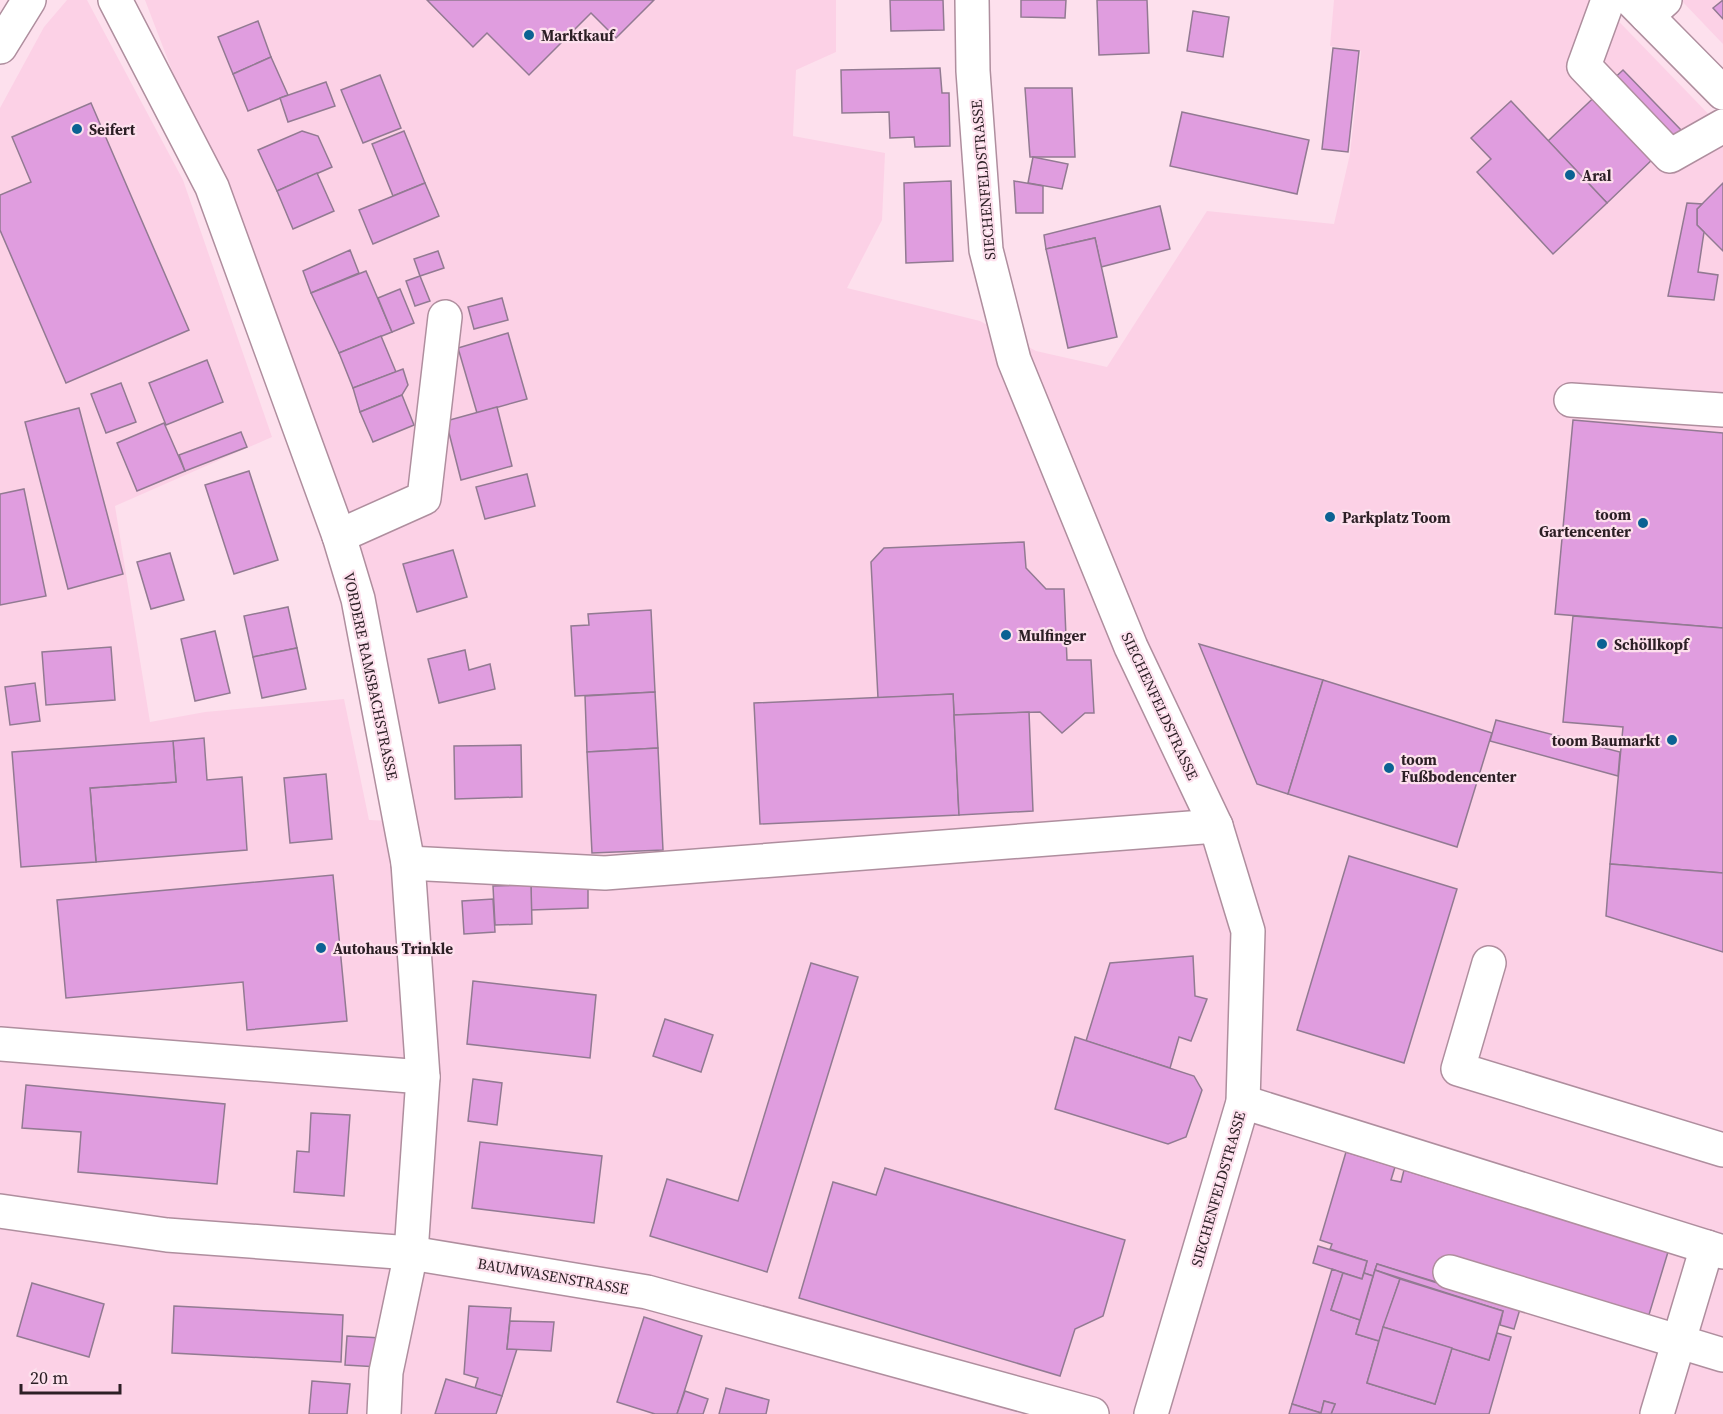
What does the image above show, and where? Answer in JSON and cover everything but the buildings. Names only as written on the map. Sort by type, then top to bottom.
[{"type":"street","points":[[0,47],[29,0]]},
{"type":"street","name":"VORDERE RAMSBACHSTRASSE","points":[[115,0],[212,187],[339,536],[358,599],[408,862],[423,1077],[411,1253],[386,1372],[384,1414]]},
{"type":"street","name":"SIECHENFELDSTRASSE","points":[[972,0],[973,70],[986,250],[1014,360],[1131,647],[1216,826],[1248,931],[1243,1102],[1151,1414]]},
{"type":"street","points":[[1608,0],[1584,66],[1670,156],[1723,126]]},
{"type":"street","points":[[1647,5],[1723,93]]},
{"type":"street","points":[[339,536],[424,498],[445,317]]},
{"type":"street","points":[[1571,400],[1723,410]]},
{"type":"street","points":[[408,862],[605,873],[1216,826]]},
{"type":"street","points":[[1489,963],[1458,1069],[1723,1150]]},
{"type":"street","points":[[0,1044],[423,1077]]},
{"type":"street","points":[[1243,1102],[1715,1250],[1679,1341],[1657,1414]]},
{"type":"street","name":"BAUMWASENSTRASSE","points":[[0,1211],[167,1235],[411,1253],[648,1292],[1092,1414]]},
{"type":"street","points":[[1450,1272],[1723,1355]]},
{"type":"shaded area","points":[[67,0],[87,0],[183,180],[272,437],[115,506],[150,722],[205,712],[344,699],[369,820],[415,822],[372,593],[145,0],[836,0],[836,52],[796,70],[793,136],[885,153],[882,220],[847,288],[980,321],[1036,351],[1107,367],[1207,211],[1334,224],[1350,154],[1361,51],[1330,46],[1334,0],[1598,0],[1723,129],[1723,1414],[0,1414],[0,108],[44,27]]},
{"type":"shaded area","points":[[1681,0],[1723,0],[1723,44]]},
{"type":"place","name":"Marktkauf","points":[[529,35]]},
{"type":"place","name":"Seifert","points":[[77,129]]},
{"type":"place","name":"Aral","points":[[1570,175]]},
{"type":"place","name":"Parkplatz Toom","points":[[1330,517]]},
{"type":"place","name":"toom Gartencenter","points":[[1643,523]]},
{"type":"place","name":"Mulfinger","points":[[1006,635]]},
{"type":"place","name":"Schöllkopf","points":[[1602,644]]},
{"type":"place","name":"toom Baumarkt","points":[[1672,740]]},
{"type":"place","name":"toom Fußbodencenter","points":[[1389,768]]},
{"type":"place","name":"Autohaus Trinkle","points":[[321,948]]}]
